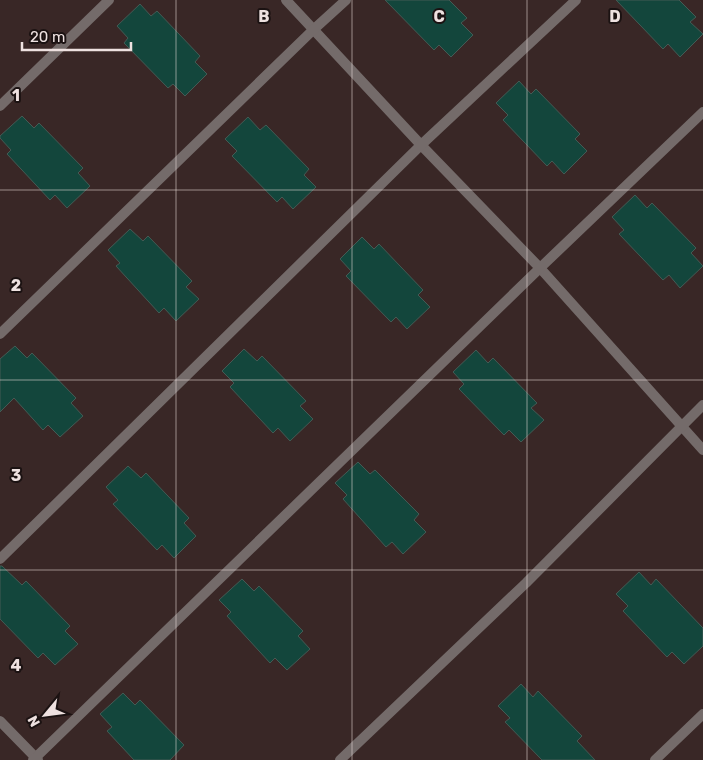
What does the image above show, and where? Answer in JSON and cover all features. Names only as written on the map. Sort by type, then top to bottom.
[{"type":"street","points":[[0,106],[109,0]]},
{"type":"street","points":[[286,0],[421,145],[540,268],[703,450]]},
{"type":"street","points":[[0,334],[346,0]]},
{"type":"street","points":[[0,559],[421,145],[576,0]]},
{"type":"street","points":[[0,721],[35,759],[703,112]]},
{"type":"street","points":[[340,760],[526,583],[703,405]]},
{"type":"street","points":[[655,760],[703,714]]},
{"type":"building","points":[[385,0],[449,0],[467,18],[461,23],[473,35],[451,57],[439,45],[434,50]]},
{"type":"building","points":[[616,0],[679,0],[696,17],[690,22],[703,34],[680,57],[668,44],[663,49]]},
{"type":"building","points":[[140,4],[151,16],[157,11],[200,56],[195,62],[207,74],[185,96],[173,84],[168,88],[124,43],[128,38],[117,26]]},
{"type":"building","points":[[519,81],[531,94],[536,89],[580,134],[575,139],[587,151],[564,174],[552,161],[547,166],[503,120],[508,115],[496,103]]},
{"type":"building","points":[[22,116],[34,128],[39,123],[83,168],[78,173],[90,186],[67,208],[55,195],[50,200],[7,154],[11,150],[0,136]]},
{"type":"building","points":[[248,117],[260,130],[266,125],[309,169],[304,175],[316,187],[293,209],[282,197],[277,202],[232,156],[237,151],[225,139]]},
{"type":"building","points":[[635,195],[647,208],[652,203],[696,248],[691,253],[703,266],[680,288],[669,275],[663,280],[619,234],[624,230],[612,217]]},
{"type":"building","points":[[130,229],[143,241],[148,236],[192,281],[186,287],[199,299],[176,321],[164,308],[159,313],[116,266],[120,263],[108,250]]},
{"type":"building","points":[[362,237],[374,249],[379,244],[423,290],[418,295],[430,307],[407,329],[396,317],[391,322],[346,276],[351,271],[340,259]]},
{"type":"building","points":[[15,346],[27,358],[32,353],[76,398],[71,403],[83,416],[60,437],[48,425],[43,430],[14,398],[0,412],[0,359]]},
{"type":"building","points":[[244,349],[257,361],[262,356],[306,401],[300,406],[313,419],[290,441],[278,428],[273,433],[230,387],[234,383],[222,371]]},
{"type":"building","points":[[476,350],[488,363],[493,358],[537,403],[531,408],[544,420],[521,442],[509,430],[504,435],[459,389],[464,384],[453,372]]},
{"type":"building","points":[[358,462],[370,474],[375,470],[419,514],[414,520],[426,532],[403,554],[392,542],[386,547],[343,499],[347,495],[335,483]]},
{"type":"building","points":[[128,466],[141,478],[146,473],[189,518],[184,523],[196,536],[174,558],[162,545],[157,550],[113,504],[118,500],[106,487]]},
{"type":"building","points":[[0,566],[22,585],[26,581],[70,626],[65,631],[78,644],[55,665],[43,653],[38,658],[0,619]]},
{"type":"building","points":[[639,572],[651,585],[656,579],[703,628],[703,646],[684,664],[672,652],[667,657],[623,611],[628,606],[616,594]]},
{"type":"building","points":[[242,579],[254,591],[259,586],[303,631],[298,636],[310,649],[287,670],[275,658],[270,663],[227,616],[231,612],[219,600]]},
{"type":"building","points":[[521,684],[533,697],[538,691],[582,736],[577,741],[595,760],[542,760],[505,722],[510,718],[498,706]]},
{"type":"building","points":[[123,693],[135,705],[140,700],[184,745],[170,760],[134,760],[107,731],[112,727],[100,714]]}]
